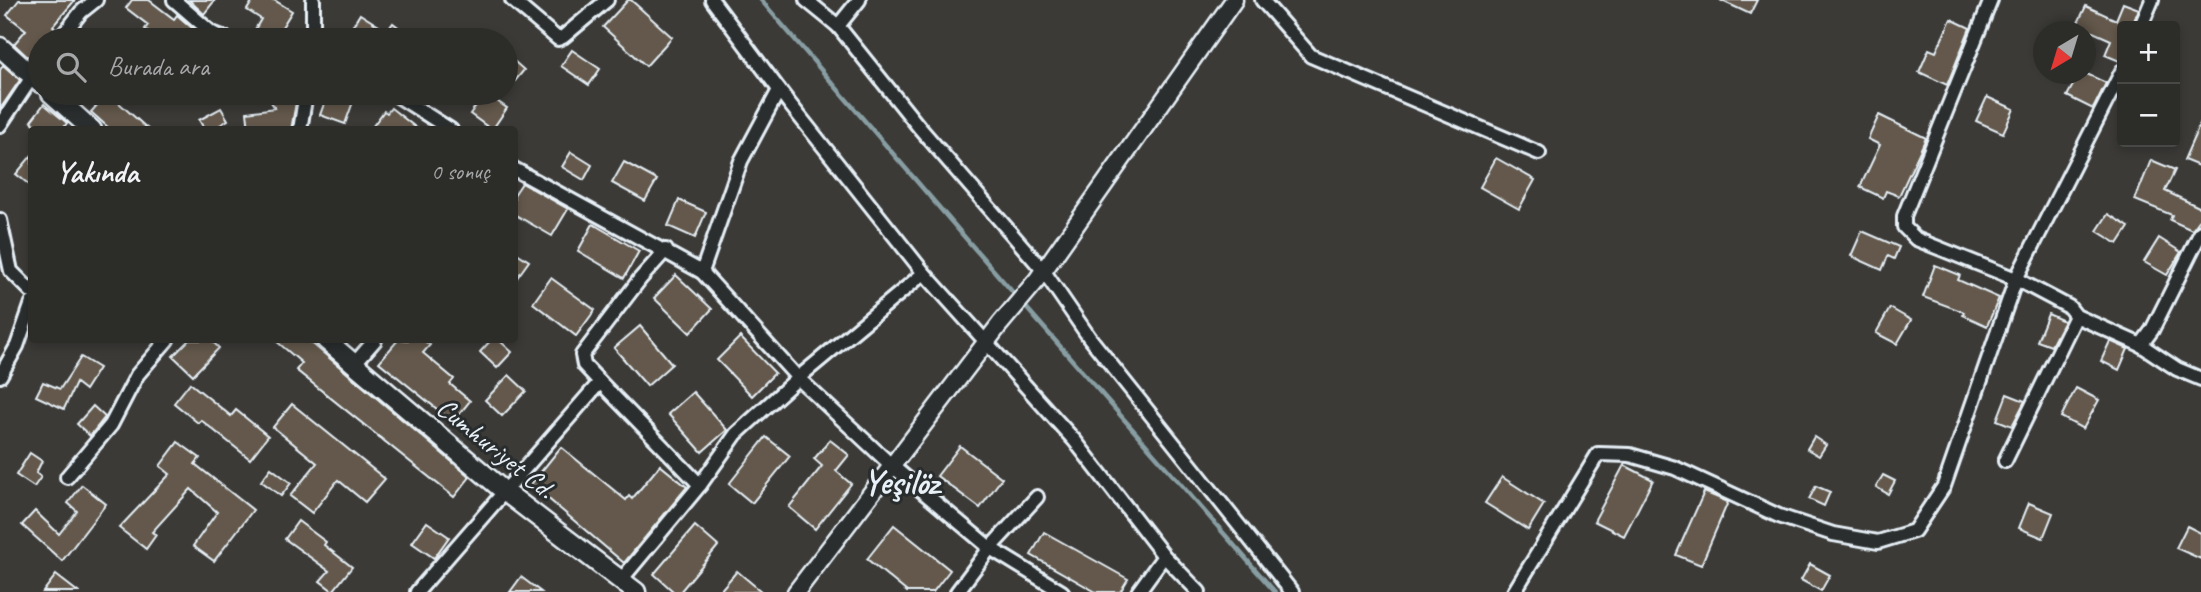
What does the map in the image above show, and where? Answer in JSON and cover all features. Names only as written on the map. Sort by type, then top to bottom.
[{"type":"main road","points":[[0,47],[28,68]]},
{"type":"main road","points":[[64,105],[88,126]]},
{"type":"main road","name":"Cumhuriyet Cd.","points":[[330,343],[504,491],[636,592]]},
{"type":"street","points":[[68,28],[80,12],[96,0]]},
{"type":"street","points":[[174,0],[206,28]]},
{"type":"street","points":[[313,0],[313,28]]},
{"type":"street","points":[[512,0],[558,39],[607,0]]},
{"type":"street","points":[[712,0],[779,90],[924,273],[1075,441],[1164,556],[1199,592]]},
{"type":"street","points":[[806,0],[838,26],[1292,592]]},
{"type":"street","points":[[838,26],[859,0]]},
{"type":"street","points":[[796,592],[891,465],[1040,275],[1234,0]]},
{"type":"street","points":[[1262,0],[1311,56],[1539,153]]},
{"type":"street","points":[[1991,0],[1904,216],[1904,227],[1916,239],[2016,279],[2069,307],[2076,316],[2141,345],[2177,369],[2201,379]]},
{"type":"street","points":[[2143,21],[2151,0]]},
{"type":"street","points":[[1514,592],[1598,454],[1630,455],[1675,468],[1779,516],[1833,534],[1878,542],[1914,531],[1944,486],[2016,279],[2117,81]]},
{"type":"street","points":[[0,125],[28,88]]},
{"type":"street","points":[[702,272],[741,161],[779,90]]},
{"type":"street","points":[[301,126],[304,105]]},
{"type":"street","points":[[411,105],[444,126]]},
{"type":"street","points":[[518,171],[702,272],[798,378],[891,465],[990,548],[1062,592]]},
{"type":"street","points":[[0,220],[11,271],[28,288]]},
{"type":"street","points":[[2141,345],[2152,330],[2201,232]]},
{"type":"street","points":[[666,250],[639,279],[582,355],[584,365],[700,485]]},
{"type":"street","points":[[621,580],[700,485],[736,434],[798,378],[924,273]]},
{"type":"street","points":[[0,376],[17,346],[28,314]]},
{"type":"street","points":[[2005,461],[2076,316]]},
{"type":"street","points":[[67,477],[111,425],[137,375],[164,343]]},
{"type":"street","points":[[355,364],[372,343]]},
{"type":"street","points":[[417,592],[600,382]]},
{"type":"street","points":[[957,592],[990,548],[1037,497]]},
{"type":"street","points":[[1138,592],[1164,556]]},
{"type":"building","points":[[19,0],[75,0],[53,26],[55,28],[28,28],[28,57],[14,44],[26,30],[7,15]]},
{"type":"building","points":[[132,0],[149,0],[174,19],[177,15],[192,28],[146,28],[148,25],[126,8]]},
{"type":"building","points":[[189,0],[215,0],[204,14]]},
{"type":"building","points":[[253,0],[274,0],[292,11],[281,28],[256,28],[261,19],[247,10]]},
{"type":"building","points":[[628,0],[672,37],[646,66],[603,27]]},
{"type":"building","points":[[1720,0],[1757,0],[1750,14]]},
{"type":"building","points":[[2123,3],[2139,9],[2134,21],[2117,21],[2117,60],[2105,55],[2111,40],[2096,33],[2096,21],[2079,21],[2086,6],[2116,20]]},
{"type":"building","points":[[360,14],[382,28],[351,28]]},
{"type":"building","points":[[1951,19],[1970,28],[1947,85],[1919,72],[1929,49],[1936,52]]},
{"type":"building","points":[[572,50],[600,69],[589,85],[561,66]]},
{"type":"building","points":[[3,65],[20,80],[0,109],[0,70]]},
{"type":"building","points":[[518,65],[524,70],[518,77]]},
{"type":"building","points":[[2096,78],[2106,83],[2093,109],[2067,96],[2074,84],[2096,84]]},
{"type":"building","points":[[1987,97],[2014,109],[2003,133],[1976,121]]},
{"type":"building","points":[[45,105],[67,123],[65,126],[37,126],[31,121]]},
{"type":"building","points":[[97,105],[121,105],[145,126],[107,126],[91,112]]},
{"type":"building","points":[[273,105],[296,105],[292,126],[249,126],[247,112],[275,108]]},
{"type":"building","points":[[324,105],[352,105],[345,124],[320,115]]},
{"type":"building","points":[[476,105],[503,105],[507,108],[495,126],[486,126],[470,114]]},
{"type":"building","points":[[221,108],[228,120],[218,126],[203,126],[199,120]]},
{"type":"building","points":[[391,108],[414,126],[373,126],[384,111],[387,113]]},
{"type":"building","points":[[1879,115],[1926,138],[1899,196],[1886,191],[1883,198],[1860,187],[1880,145],[1868,139]]},
{"type":"building","points":[[2201,121],[2201,167],[2184,160]]},
{"type":"building","points":[[571,152],[592,165],[584,180],[562,167]]},
{"type":"building","points":[[1496,158],[1535,180],[1519,209],[1480,187]]},
{"type":"building","points":[[28,160],[28,184],[16,174]]},
{"type":"building","points":[[2151,160],[2175,170],[2165,191],[2201,208],[2201,218],[2192,230],[2170,220],[2172,215],[2135,200]]},
{"type":"building","points":[[624,162],[657,180],[645,201],[612,183]]},
{"type":"building","points":[[522,183],[568,209],[552,236],[518,216],[518,189]]},
{"type":"building","points":[[679,200],[706,212],[695,238],[668,226]]},
{"type":"building","points":[[2108,214],[2129,227],[2118,244],[2097,231]]},
{"type":"building","points":[[593,224],[639,251],[624,278],[578,251]]},
{"type":"building","points":[[1862,231],[1899,247],[1894,259],[1888,256],[1882,270],[1851,256]]},
{"type":"building","points":[[2159,238],[2181,252],[2167,275],[2144,262]]},
{"type":"building","points":[[518,254],[529,261],[518,276]]},
{"type":"building","points":[[1935,265],[1960,275],[1958,280],[1999,298],[1987,326],[1963,315],[1964,312],[1923,297]]},
{"type":"building","points":[[676,275],[712,309],[690,333],[654,298]]},
{"type":"building","points":[[551,278],[595,310],[576,336],[533,303]]},
{"type":"building","points":[[1890,308],[1911,320],[1897,344],[1876,333]]},
{"type":"building","points":[[2048,314],[2064,321],[2051,346],[2037,341]]},
{"type":"building","points":[[640,326],[672,364],[647,386],[614,348]]},
{"type":"building","points":[[740,337],[775,373],[752,396],[717,360]]},
{"type":"building","points":[[2110,341],[2128,349],[2119,370],[2101,361]]},
{"type":"building","points":[[186,343],[214,343],[219,348],[193,375],[173,356]]},
{"type":"building","points":[[279,343],[312,343],[470,477],[454,497],[296,370],[302,363]]},
{"type":"building","points":[[395,343],[427,343],[430,345],[423,353],[454,379],[450,384],[470,401],[453,422],[379,362]]},
{"type":"building","points":[[488,343],[502,343],[512,352],[497,368],[480,352]]},
{"type":"building","points":[[81,357],[99,368],[85,390],[76,383],[64,409],[36,396],[43,382],[60,389]]},
{"type":"building","points":[[509,375],[526,391],[502,416],[485,400]]},
{"type":"building","points":[[190,383],[231,416],[236,410],[268,436],[250,459],[201,420],[198,423],[174,403]]},
{"type":"building","points":[[2076,388],[2099,400],[2083,429],[2061,417]]},
{"type":"building","points":[[693,392],[727,430],[702,452],[668,414]]},
{"type":"building","points":[[2007,394],[2025,401],[2012,426],[1997,420]]},
{"type":"building","points":[[292,404],[385,479],[365,502],[338,480],[312,513],[290,496],[317,463],[273,427]]},
{"type":"building","points":[[93,406],[105,417],[90,436],[77,424]]},
{"type":"building","points":[[766,437],[790,456],[752,503],[729,484]]},
{"type":"building","points":[[1814,437],[1826,445],[1819,456],[1807,449]]},
{"type":"building","points":[[830,440],[849,455],[836,471],[851,484],[815,529],[789,507],[822,466],[814,459]]},
{"type":"building","points":[[178,442],[200,458],[195,464],[253,510],[214,561],[193,546],[217,512],[191,489],[152,532],[156,535],[146,549],[119,528],[170,474],[160,466]]},
{"type":"building","points":[[960,446],[1002,478],[980,508],[937,476]]},
{"type":"building","points":[[561,447],[626,500],[629,496],[632,499],[660,465],[687,487],[624,563],[531,484]]},
{"type":"building","points":[[30,453],[42,461],[36,473],[41,477],[34,487],[16,475]]},
{"type":"building","points":[[1624,465],[1653,480],[1624,536],[1594,521]]},
{"type":"building","points":[[271,468],[291,483],[281,496],[261,481]]},
{"type":"building","points":[[1883,475],[1895,481],[1888,494],[1876,487]]},
{"type":"building","points":[[1502,477],[1544,504],[1528,530],[1485,503]]},
{"type":"building","points":[[82,485],[106,504],[62,561],[22,525],[35,511],[59,534],[77,511],[68,503]]},
{"type":"building","points":[[1816,486],[1830,492],[1824,506],[1809,499]]},
{"type":"building","points":[[1704,492],[1728,502],[1701,565],[1676,555]]},
{"type":"building","points":[[2029,503],[2053,513],[2043,538],[2019,528]]},
{"type":"building","points":[[298,521],[326,542],[324,545],[352,567],[333,591],[320,581],[329,571],[285,539]]},
{"type":"building","points":[[427,522],[449,537],[434,558],[412,543]]},
{"type":"building","points":[[894,525],[950,570],[933,592],[907,592],[867,559]]},
{"type":"building","points":[[695,526],[718,546],[680,592],[674,592],[654,574]]},
{"type":"building","points":[[2187,526],[2201,533],[2201,559],[2176,548]]},
{"type":"building","points":[[1044,532],[1128,579],[1120,592],[1096,592],[1031,555]]},
{"type":"building","points":[[1810,564],[1830,575],[1821,591],[1801,580]]},
{"type":"building","points":[[737,571],[762,592],[719,592]]},
{"type":"building","points":[[56,575],[78,592],[43,592]]},
{"type":"building","points":[[521,577],[541,592],[510,592]]},
{"type":"waterway","points":[[761,0],[1275,592]]},
{"type":"district","name":"Yeşilöz","points":[[901,482]]}]
